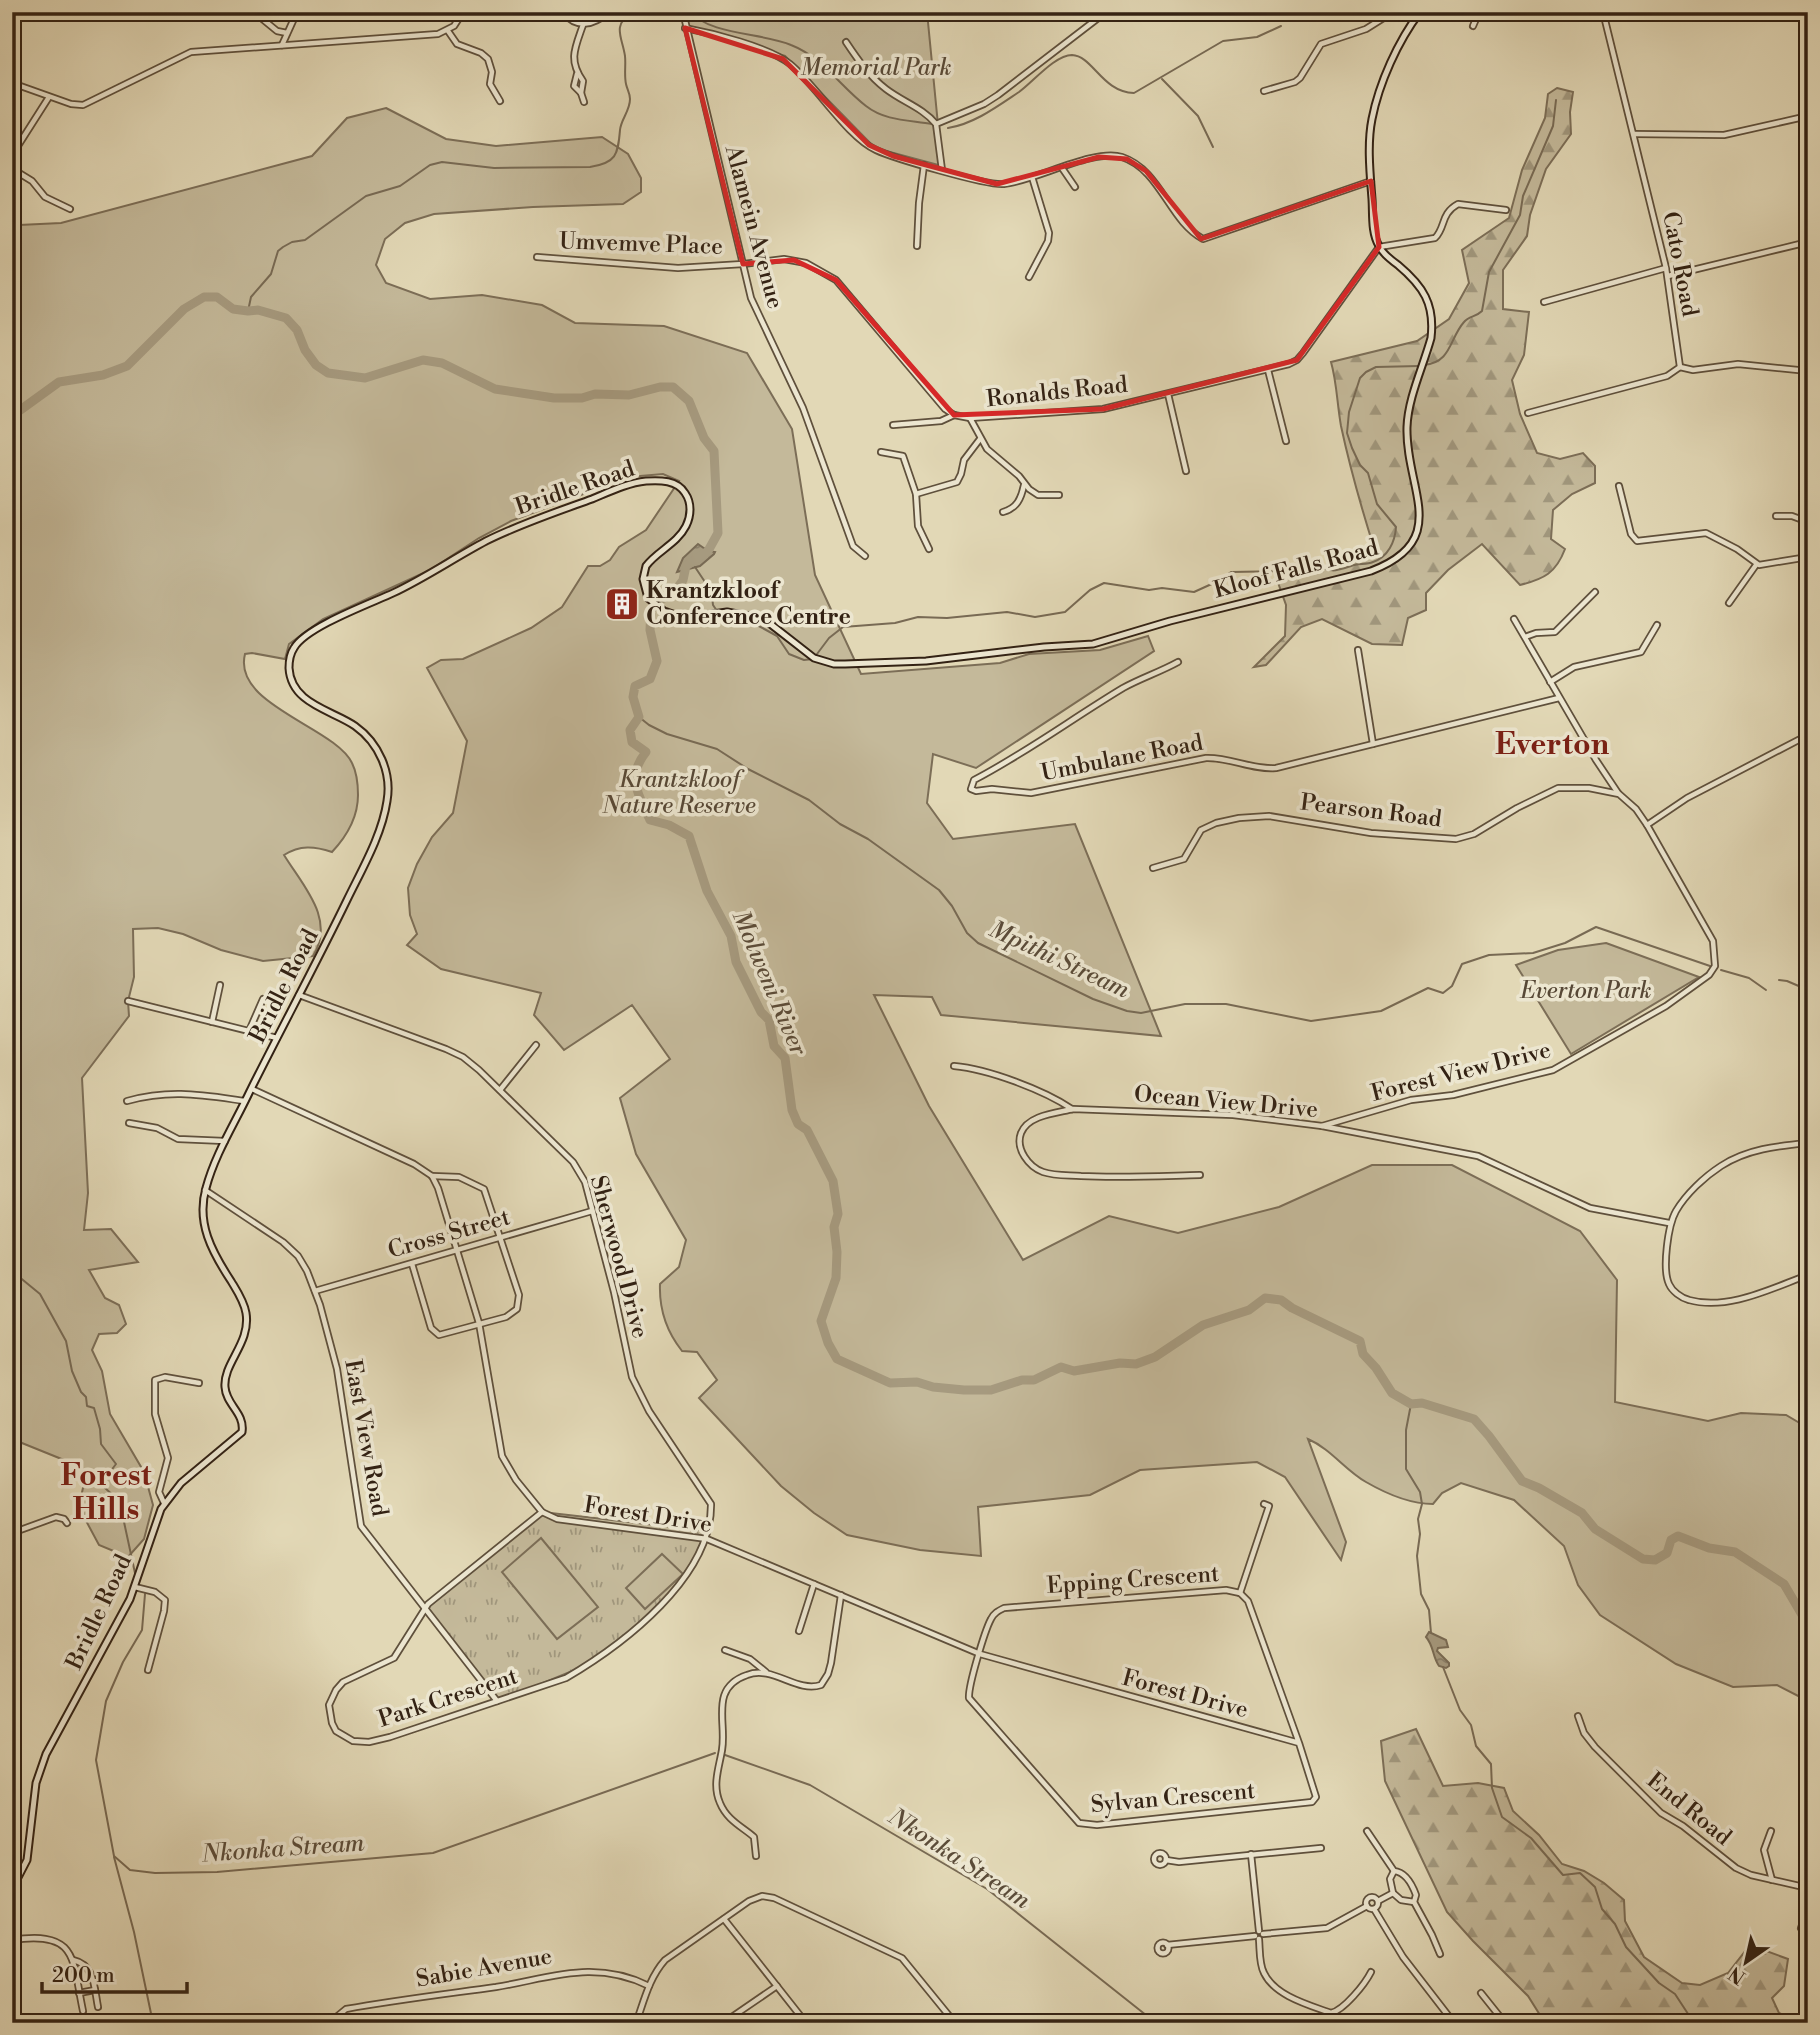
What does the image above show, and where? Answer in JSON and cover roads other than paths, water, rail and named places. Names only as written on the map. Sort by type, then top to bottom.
[{"type":"main road","points":[[1379,247],[1374,229],[1371,181],[1372,118],[1389,70],[1420,12]]},
{"type":"main road","name":"Kloof Falls Road","points":[[677,616],[696,617],[732,612],[765,619],[778,627],[806,653],[834,664],[926,661],[1093,644],[1170,621],[1387,565],[1413,542],[1420,527],[1407,424],[1432,331],[1428,300],[1414,278],[1379,247]]},
{"type":"main road","name":"Bridle Road","points":[[12,1889],[29,1854],[36,1783],[46,1754],[135,1587],[164,1503],[180,1483],[240,1435],[243,1426],[240,1416],[225,1388],[226,1378],[245,1335],[246,1313],[241,1298],[217,1259],[206,1234],[202,1212],[205,1189],[376,836],[387,804],[388,785],[383,763],[368,738],[353,725],[309,702],[296,689],[289,667],[295,645],[325,624],[405,588],[484,542],[522,524],[626,486],[648,481],[677,485],[689,501],[690,513],[681,534],[646,566],[644,584],[652,603],[677,616]]},
{"type":"street","points":[[12,18],[24,12]]},
{"type":"street","points":[[254,12],[273,28],[287,33]]},
{"type":"street","points":[[282,45],[297,12]]},
{"type":"street","points":[[12,83],[72,104],[83,104],[191,52],[438,34],[454,26],[463,12]]},
{"type":"street","points":[[562,12],[572,21],[583,25],[596,22],[610,12]]},
{"type":"street","name":"Alamein Avenue","points":[[683,12],[756,311],[803,408],[853,546],[865,556]]},
{"type":"street","points":[[936,124],[984,104],[998,95],[1106,12]]},
{"type":"street","points":[[1264,91],[1300,78],[1321,44],[1366,29],[1393,12]]},
{"type":"street","points":[[1473,26],[1479,12]]},
{"type":"street","name":"Cato Road","points":[[1603,12],[1668,276],[1680,368]]},
{"type":"street","points":[[581,93],[573,86],[577,73],[575,49],[583,25]]},
{"type":"street","points":[[685,28],[759,48],[777,56],[792,65],[872,148],[924,165],[998,184],[1109,155],[1127,159],[1149,175],[1192,231],[1203,239],[1371,181]]},
{"type":"street","points":[[448,31],[457,44],[481,53],[488,59],[492,72],[490,84],[500,100]]},
{"type":"street","points":[[846,42],[871,77],[928,114],[936,124],[942,170]]},
{"type":"street","points":[[577,73],[583,81],[581,93],[584,102]]},
{"type":"street","points":[[49,97],[14,152],[13,162],[19,173],[32,181],[45,197],[70,209]]},
{"type":"street","points":[[1634,134],[1724,135],[1808,116]]},
{"type":"street","points":[[917,246],[924,165]]},
{"type":"street","points":[[1062,168],[1075,187]]},
{"type":"street","points":[[1029,277],[1048,241],[1049,233],[1032,177]]},
{"type":"street","points":[[1379,247],[1435,238],[1439,234],[1444,216],[1458,204],[1506,210]]},
{"type":"street","points":[[1668,276],[1808,242]]},
{"type":"street","name":"Ronalds Road","points":[[743,264],[794,260],[813,266],[836,280],[930,392],[954,415],[970,418],[1091,410],[1268,370],[1297,360],[1379,247]]},
{"type":"street","name":"Umvemve Place","points":[[537,257],[678,268],[743,264]]},
{"type":"street","points":[[1544,302],[1666,268]]},
{"type":"street","points":[[1528,413],[1667,376],[1680,368],[1693,370],[1738,364],[1808,371]]},
{"type":"street","points":[[1268,370],[1286,441]]},
{"type":"street","points":[[1168,394],[1186,471]]},
{"type":"street","points":[[893,425],[941,421],[954,415]]},
{"type":"street","points":[[970,418],[980,439],[994,457],[1019,476],[1024,484],[1038,495],[1059,495]]},
{"type":"street","points":[[916,494],[957,482],[964,460],[980,439]]},
{"type":"street","points":[[881,452],[902,456],[916,494],[918,526],[929,549]]},
{"type":"street","points":[[1003,512],[1018,503],[1024,484]]},
{"type":"street","points":[[1619,486],[1631,534],[1637,541],[1706,533],[1744,554],[1756,565],[1808,557]]},
{"type":"street","points":[[1776,516],[1793,516],[1808,522]]},
{"type":"street","points":[[1729,603],[1756,565]]},
{"type":"street","points":[[1525,636],[1555,632],[1595,592]]},
{"type":"street","points":[[1514,619],[1619,794],[1636,809],[1647,825],[1687,798],[1808,735]]},
{"type":"street","points":[[1550,681],[1574,667],[1641,652],[1657,625]]},
{"type":"street","points":[[1358,650],[1373,744]]},
{"type":"street","name":"Umbulane Road","points":[[1178,662],[1127,686],[1081,713],[974,780],[971,789],[976,792],[992,789],[1031,793],[1206,758],[1276,768],[1559,698]]},
{"type":"street","name":"Pearson Road","points":[[1153,868],[1184,859],[1201,830],[1216,823],[1239,818],[1269,816],[1371,833],[1456,839],[1474,834],[1517,808],[1558,788],[1590,789],[1619,794]]},
{"type":"street","name":"Forest View Drive","points":[[1322,1126],[1411,1101],[1453,1095],[1553,1070],[1666,1006],[1709,975],[1715,966],[1716,950],[1713,941],[1647,825]]},
{"type":"street","points":[[212,1022],[220,985]]},
{"type":"street","name":"Sherwood Drive","points":[[299,995],[455,1052],[472,1063],[573,1162],[585,1182],[593,1211],[632,1377],[649,1411],[711,1504],[707,1539]]},
{"type":"street","points":[[249,1031],[263,999]]},
{"type":"street","points":[[128,1001],[278,1038]]},
{"type":"street","points":[[500,1090],[536,1045]]},
{"type":"street","points":[[954,1066],[983,1070],[1060,1101],[1073,1110]]},
{"type":"street","points":[[252,1089],[414,1164],[432,1176],[438,1188],[478,1324],[502,1456],[516,1480],[542,1512]]},
{"type":"street","points":[[127,1101],[155,1094],[177,1093],[246,1101]]},
{"type":"street","name":"Ocean View Drive","points":[[1200,1175],[1059,1175],[1035,1169],[1020,1145],[1024,1128],[1029,1123],[1049,1114],[1073,1110],[1233,1115],[1322,1126],[1478,1156],[1590,1208],[1670,1223]]},
{"type":"street","points":[[129,1123],[157,1128],[178,1139],[226,1141]]},
{"type":"street","points":[[1808,1143],[1759,1149],[1722,1166],[1701,1182],[1682,1202],[1670,1223],[1666,1267],[1668,1283],[1682,1298],[1709,1303],[1726,1301],[1808,1275]]},
{"type":"street","points":[[412,1264],[428,1319],[435,1333],[446,1335],[506,1318],[517,1309],[519,1295],[484,1189],[459,1177],[432,1176]]},
{"type":"street","name":"East View Road","points":[[205,1189],[291,1248],[307,1272],[337,1369],[361,1526],[497,1701]]},
{"type":"street","name":"Cross Street","points":[[315,1291],[593,1211]]},
{"type":"street","points":[[164,1503],[159,1492],[168,1458],[155,1414],[155,1381],[165,1377],[199,1383]]},
{"type":"street","points":[[1240,1593],[1269,1506],[1264,1504]]},
{"type":"street","name":"Forest Drive","points":[[542,1512],[557,1519],[707,1539],[980,1654],[1299,1743]]},
{"type":"street","name":"Park Crescent","points":[[542,1512],[424,1607],[394,1658],[344,1682],[329,1705],[336,1731],[353,1741],[369,1742],[566,1678],[620,1642],[686,1577],[707,1539]]},
{"type":"street","points":[[12,1533],[56,1517],[64,1518],[68,1522]]},
{"type":"street","points":[[799,1631],[814,1584]]},
{"type":"street","points":[[135,1587],[160,1594],[165,1604],[148,1670]]},
{"type":"street","name":"Epping Crescent","points":[[980,1654],[990,1620],[998,1611],[1010,1606],[1226,1590],[1240,1593],[1248,1601],[1299,1743]]},
{"type":"street","points":[[724,1650],[750,1659],[767,1673],[814,1687],[825,1680],[831,1663],[841,1595]]},
{"type":"street","name":"Sylvan Crescent","points":[[980,1654],[968,1693],[973,1706],[1079,1824],[1097,1825],[1315,1800],[1299,1743]]},
{"type":"street","points":[[756,1856],[754,1837],[730,1819],[719,1801],[716,1770],[722,1750],[720,1713],[724,1695],[744,1675],[767,1673]]},
{"type":"street","name":"End Road","points":[[1578,1716],[1584,1732],[1595,1747],[1647,1802],[1694,1834],[1736,1868],[1751,1875],[1808,1888]]},
{"type":"street","points":[[1367,1831],[1394,1871],[1408,1879],[1416,1895],[1414,1902],[1433,1935],[1440,1954]]},
{"type":"street","points":[[1771,1831],[1764,1850],[1772,1880]]},
{"type":"street","points":[[1166,1860],[1179,1862],[1321,1848]]},
{"type":"street","points":[[1808,1851],[1808,1859]]},
{"type":"street","points":[[1251,1854],[1262,1968],[1267,1978],[1289,1997],[1331,2013],[1346,2003],[1371,1972]]},
{"type":"street","points":[[1394,1871],[1390,1879],[1393,1893],[1401,1900],[1414,1902]]},
{"type":"street","points":[[1374,1909],[1377,1901],[1393,1893]]},
{"type":"street","points":[[636,2023],[655,1972],[665,1960],[754,1898],[767,1896],[902,1958],[955,2023]]},
{"type":"street","points":[[1367,1906],[1368,1899],[1374,1898],[1377,1901]]},
{"type":"street","points":[[1167,1945],[1327,1927],[1367,1906]]},
{"type":"street","points":[[1367,1906],[1374,1909],[1403,1957],[1454,2023]]},
{"type":"street","points":[[1801,1928],[1808,1908]]},
{"type":"street","points":[[723,1919],[806,2023]]},
{"type":"street","points":[[12,1940],[52,1940],[61,1943],[73,1960],[83,2011]]},
{"type":"street","points":[[73,1960],[86,1964],[93,1977],[98,2007]]},
{"type":"street","name":"Sabie Avenue","points":[[329,2023],[346,2010],[495,1987],[568,1972],[614,1973],[649,1986]]},
{"type":"street","points":[[723,2023],[776,1986]]},
{"type":"street","points":[[79,1993],[95,1990]]},
{"type":"street","points":[[1481,1993],[1505,2023]]},
{"type":"street","points":[[12,2019],[79,2020],[82,2023]]},
{"type":"water","points":[[698,544],[715,552],[714,554],[700,566],[677,572],[683,558]]},
{"type":"water","points":[[1429,1632],[1446,1640],[1448,1647],[1438,1648],[1437,1651],[1449,1663],[1446,1668],[1439,1666],[1437,1662],[1426,1637]]},
{"type":"waterway","points":[[248,311],[251,297],[271,274],[278,251],[292,242],[305,240],[366,196],[400,186],[430,165],[442,162],[494,168],[590,167],[610,160],[616,152],[621,126],[630,103],[620,27],[631,12]]},
{"type":"waterway","points":[[691,12],[710,25],[780,41],[802,50],[866,106],[881,115],[932,124]]},
{"type":"waterway","points":[[948,128],[967,123],[994,108],[1065,56],[1079,57],[1114,87],[1134,93],[1223,41],[1257,37],[1281,26]]},
{"type":"waterway","points":[[1162,79],[1198,116],[1213,147]]},
{"type":"waterway","points":[[1424,365],[1445,355],[1464,322],[1482,311],[1489,272],[1520,215],[1523,196],[1553,126],[1556,100]]},
{"type":"waterway","name":"Molweni River","points":[[12,416],[59,382],[103,375],[127,366],[184,309],[204,297],[217,297],[233,309],[258,310],[286,318],[297,330],[305,350],[316,365],[328,373],[365,378],[423,360],[442,363],[495,389],[554,398],[582,398],[595,394],[629,395],[660,387],[673,387],[689,401],[704,438],[714,451],[718,533],[708,551],[686,566],[683,580],[673,594],[662,599],[651,610],[650,630],[657,661],[650,679],[635,686],[633,697],[639,717],[630,730],[632,742],[646,752],[636,770],[636,786],[650,820],[669,825],[689,836],[707,891],[731,936],[736,962],[761,1012],[769,1020],[774,1046],[785,1058],[792,1110],[798,1124],[807,1130],[833,1181],[838,1214],[834,1227],[836,1278],[821,1321],[837,1359],[890,1383],[917,1382],[933,1387],[991,1390],[1022,1380],[1034,1380],[1061,1367],[1074,1371],[1120,1363],[1136,1364],[1155,1357],[1203,1325],[1249,1310],[1265,1298],[1281,1300],[1360,1341],[1363,1354],[1392,1393],[1411,1404],[1422,1403],[1474,1419],[1522,1481],[1582,1513],[1595,1529],[1643,1559],[1655,1560],[1667,1553],[1671,1540],[1678,1536],[1709,1548],[1735,1552],[1784,1584],[1808,1625]]},
{"type":"waterway","points":[[817,654],[829,638],[843,627],[895,623],[918,617],[947,618],[1007,612],[1035,617],[1065,612],[1090,590],[1104,583],[1149,590],[1162,588],[1194,592],[1231,572],[1292,571],[1314,565],[1336,570],[1378,560],[1390,548],[1396,527],[1377,504],[1368,473],[1360,465],[1352,448],[1347,433],[1349,412],[1360,378],[1366,372],[1376,367],[1419,366]]},
{"type":"waterway","points":[[695,567],[721,617],[757,625],[777,636],[789,654],[804,660],[813,659]]},
{"type":"waterway","name":"Mpithi Stream","points":[[639,717],[667,734],[717,749],[748,769],[809,800],[840,824],[868,839],[939,890],[952,906],[967,933],[978,943],[1093,999],[1127,1011],[1141,1013],[1185,1004],[1226,1004],[1311,1021],[1381,1011],[1428,988],[1443,993],[1452,986],[1462,964],[1489,955],[1533,953],[1565,943],[1596,927],[1710,966]]},
{"type":"waterway","name":"Mpithi Stream","points":[[1721,970],[1749,978],[1766,990]]},
{"type":"waterway","name":"Mpithi Stream","points":[[1779,980],[1808,990]]},
{"type":"waterway","name":"Nkonka Stream","points":[[12,1271],[40,1294],[66,1341],[72,1371],[86,1397],[87,1406],[94,1408],[101,1444],[116,1464],[104,1480],[104,1487],[117,1499],[135,1573]]},
{"type":"waterway","points":[[1411,1404],[1406,1430],[1406,1469],[1420,1492],[1422,1504],[1418,1519],[1420,1534],[1417,1556],[1421,1594],[1429,1610],[1431,1633]]},
{"type":"waterway","name":"Nkonka Stream","points":[[145,1594],[142,1630],[123,1662],[106,1701],[96,1760],[114,1856],[130,1870],[155,1873],[217,1872],[433,1853],[715,1753]]},
{"type":"waterway","points":[[1443,1667],[1460,1710],[1471,1725],[1476,1746],[1491,1764],[1492,1788],[1502,1817],[1531,1838],[1563,1875],[1580,1873],[1595,1887],[1602,1909],[1615,1924],[1626,1947],[1659,1983],[1675,1994],[1694,2023]]},
{"type":"waterway","name":"Nkonka Stream","points":[[725,1755],[810,1785],[987,1889],[1156,2023]]},
{"type":"waterway","points":[[114,1857],[134,1932],[153,2023]]},
{"type":"place","name":"Krantzkloof Conference Centre","points":[[622,604]]},
{"type":"district","name":"Everton","points":[[1552,745]]},
{"type":"district","name":"Forest Hills","points":[[106,1493]]},
{"type":"park label","name":"Memorial Park","points":[[876,68]]},
{"type":"park label","name":"Krantzkloof Nature Reserve","points":[[679,793]]},
{"type":"park label","name":"Everton Park","points":[[1586,991]]}]
